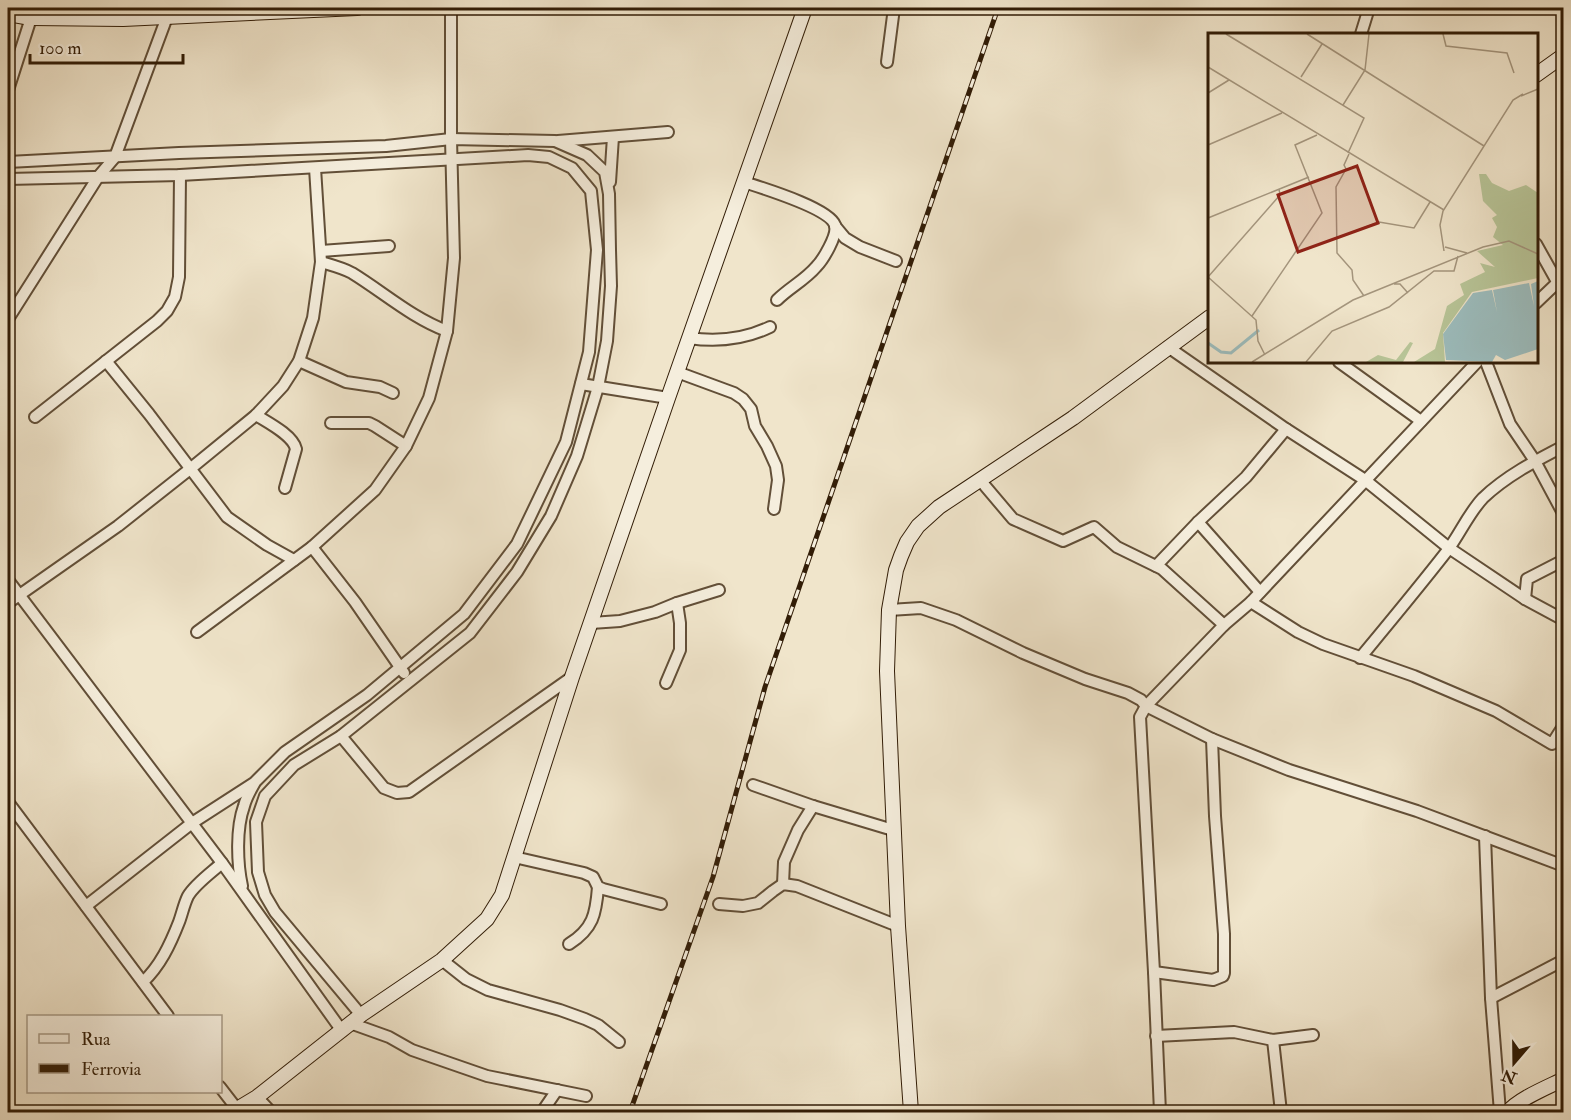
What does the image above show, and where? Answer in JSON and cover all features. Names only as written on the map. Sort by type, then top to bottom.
[{"type":"street","points":[[8,14],[31,18],[125,13],[167,16],[357,8]]},
{"type":"street","points":[[197,632],[312,547],[375,490],[406,446],[429,398],[447,331],[454,258],[451,159],[451,8]]},
{"type":"street","points":[[222,1090],[235,1111],[257,1097],[351,1023],[442,960],[487,919],[502,895],[572,677],[805,8]]},
{"type":"street","points":[[887,62],[894,8]]},
{"type":"street","points":[[1361,33],[1369,8]]},
{"type":"street","points":[[8,319],[98,177],[115,157],[167,16]]},
{"type":"street","points":[[8,90],[31,18]]},
{"type":"street","points":[[1538,74],[1563,55]]},
{"type":"street","points":[[8,162],[386,146],[451,139],[555,141],[668,132]]},
{"type":"street","points":[[351,1023],[307,950],[275,912],[265,895],[258,872],[256,822],[265,796],[294,765],[341,736],[470,633],[517,572],[551,516],[573,466],[598,387],[607,341],[610,286],[609,194],[613,137]]},
{"type":"street","points":[[555,141],[586,155],[605,172],[609,194]]},
{"type":"street","points":[[244,151],[246,171]]},
{"type":"street","points":[[8,179],[180,175],[528,155],[549,157],[572,168],[591,191],[597,250],[589,352],[566,442],[517,544],[464,614],[400,668],[367,695],[285,752],[254,783],[192,824],[87,906]]},
{"type":"street","points":[[8,603],[118,526],[256,415],[283,386],[299,361],[313,318],[321,256],[315,168]]},
{"type":"street","points":[[35,417],[167,311],[175,297],[179,277],[180,175]]},
{"type":"street","points":[[744,182],[810,206],[829,216],[845,238],[860,247],[896,261]]},
{"type":"street","points":[[777,300],[816,268],[831,243],[835,226]]},
{"type":"street","points":[[321,256],[388,246]]},
{"type":"street","points":[[1538,247],[1561,281],[1563,294]]},
{"type":"street","points":[[597,250],[610,250]]},
{"type":"street","points":[[321,256],[408,310],[447,331]]},
{"type":"street","points":[[1538,301],[1561,281]]},
{"type":"street","points":[[911,1113],[898,926],[887,671],[889,610],[896,570],[901,556],[918,526],[939,507],[1072,418],[1208,318]]},
{"type":"street","points":[[689,338],[704,340],[753,335],[770,327]]},
{"type":"street","points":[[1168,347],[1286,429],[1365,480],[1449,548],[1525,599],[1563,620]]},
{"type":"street","points":[[106,361],[227,517],[267,545],[294,560]]},
{"type":"street","points":[[299,361],[346,382],[380,387],[393,393]]},
{"type":"street","points":[[1340,363],[1421,421]]},
{"type":"street","points":[[1160,1113],[1140,717],[1146,706],[1224,625],[1251,602],[1476,363]]},
{"type":"street","points":[[1486,363],[1510,424],[1535,461],[1563,515]]},
{"type":"street","points":[[677,372],[734,393],[747,404],[755,426],[776,466],[778,480],[774,509]]},
{"type":"street","points":[[580,384],[668,398]]},
{"type":"street","points":[[256,415],[292,439],[295,444],[294,458],[285,488]]},
{"type":"street","points":[[331,423],[369,423],[406,446]]},
{"type":"street","points":[[1156,566],[1246,477],[1286,429]]},
{"type":"street","points":[[1360,658],[1449,548],[1466,519],[1483,498],[1507,478],[1563,446]]},
{"type":"street","points":[[980,480],[1012,519],[1063,540],[1094,526],[1117,547],[1162,568],[1224,625]]},
{"type":"street","points":[[1198,522],[1260,592]]},
{"type":"street","points":[[312,547],[355,602],[411,681]]},
{"type":"street","points":[[1525,599],[1527,579],[1563,560]]},
{"type":"street","points":[[8,580],[222,863],[293,962],[351,1023],[388,1037],[412,1050],[488,1076],[586,1096]]},
{"type":"street","points":[[591,623],[620,621],[719,591]]},
{"type":"street","points":[[1251,602],[1298,632],[1323,644],[1414,676],[1496,711],[1552,744],[1563,725]]},
{"type":"street","points":[[666,683],[680,650],[678,603]]},
{"type":"street","points":[[889,610],[921,608],[956,620],[1023,653],[1085,679],[1128,693],[1141,700],[1146,706],[1212,739],[1289,770],[1417,811],[1563,866]]},
{"type":"street","points":[[341,736],[384,788],[397,793],[410,792],[572,677]]},
{"type":"street","points":[[1154,972],[1213,980],[1223,976],[1224,973],[1224,934],[1212,739]]},
{"type":"street","points":[[285,752],[294,765]]},
{"type":"street","points":[[243,892],[238,871],[238,843],[243,806],[254,783]]},
{"type":"street","points":[[753,785],[893,830]]},
{"type":"street","points":[[8,802],[167,1015]]},
{"type":"street","points":[[783,884],[784,862],[798,830],[813,806]]},
{"type":"street","points":[[1485,836],[1491,998],[1500,1113]]},
{"type":"street","points":[[514,857],[593,877],[598,887],[592,921],[584,933],[569,944]]},
{"type":"street","points":[[142,982],[151,975],[166,953],[192,890],[222,863]]},
{"type":"street","points":[[719,904],[743,906],[759,903],[783,884],[797,886],[898,926]]},
{"type":"street","points":[[598,887],[662,904]]},
{"type":"street","points":[[293,962],[307,950]]},
{"type":"street","points":[[442,960],[466,979],[488,990],[585,1019],[598,1025],[619,1042]]},
{"type":"street","points":[[1491,998],[1563,960]]},
{"type":"street","points":[[1156,1036],[1234,1032],[1273,1040],[1313,1035]]},
{"type":"street","points":[[1273,1040],[1281,1113]]},
{"type":"street","points":[[1508,1113],[1510,1109],[1524,1100],[1563,1079]]},
{"type":"street","points":[[542,1113],[557,1090]]},
{"type":"street","points":[[257,1097],[271,1113]]},
{"type":"railway","points":[[630,1112],[713,877],[765,687],[998,8]]}]
